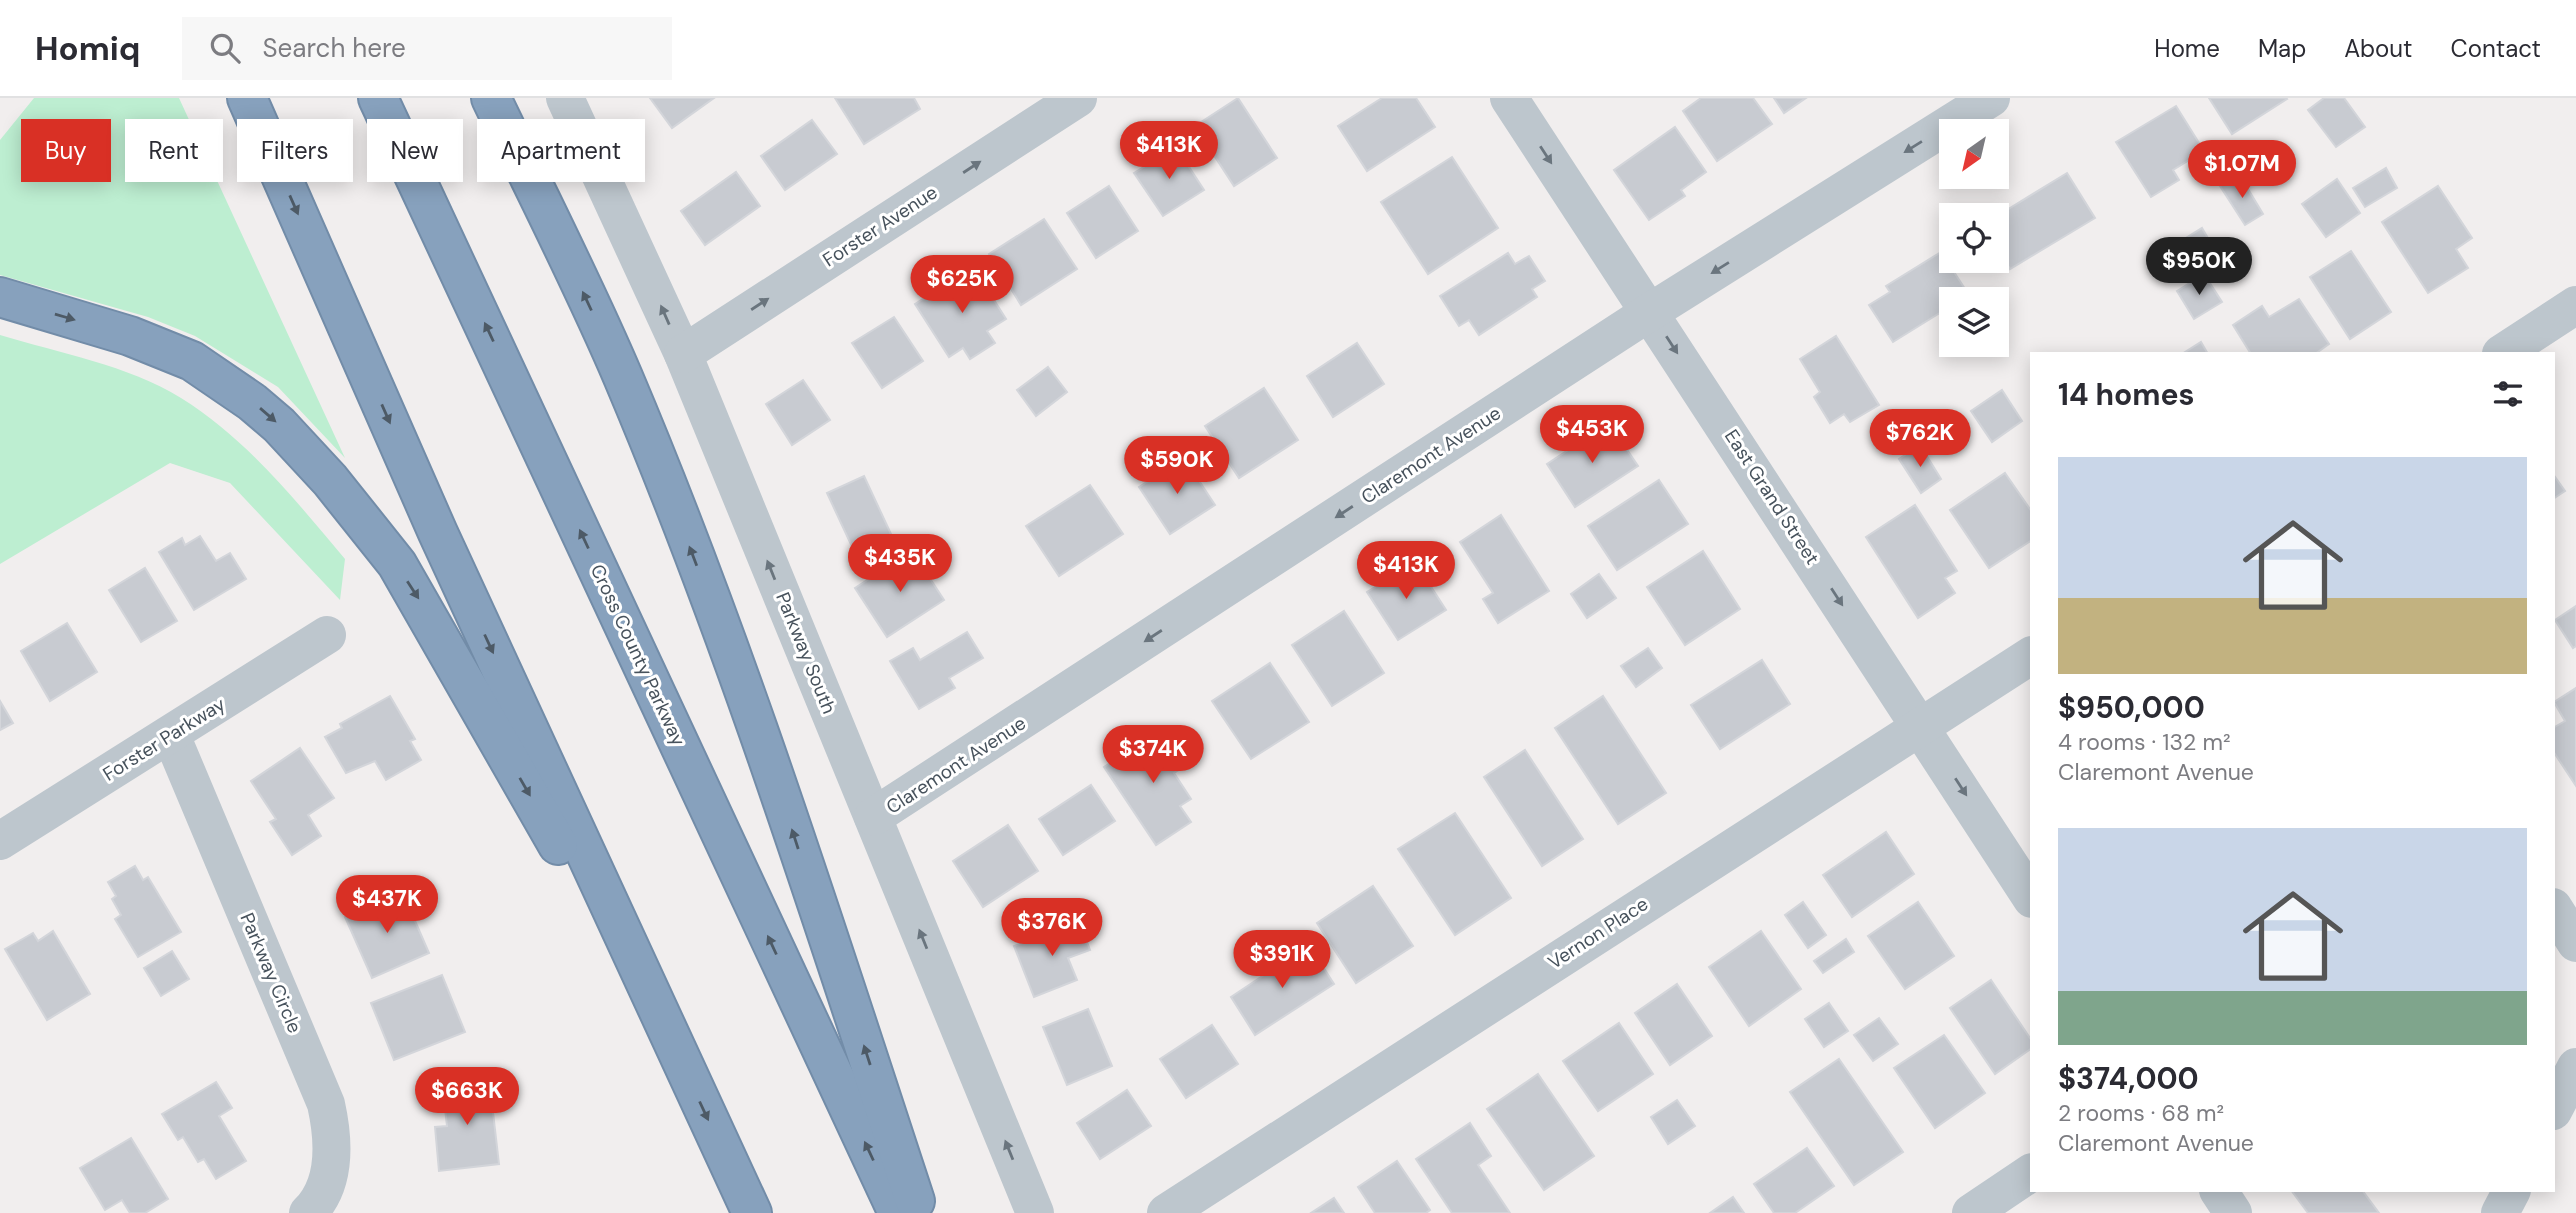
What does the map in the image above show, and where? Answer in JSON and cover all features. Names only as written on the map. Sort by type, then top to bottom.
[{"type":"highway","points":[[247,98],[438,533],[752,1213]]},
{"type":"highway","name":"Cross County Parkway","points":[[378,98],[898,1213]]},
{"type":"highway","points":[[491,98],[622,374],[649,440],[765,748],[919,1213]]},
{"type":"highway","points":[[0,298],[130,335],[192,361],[253,401],[304,449],[366,522],[424,606],[675,1049]]},
{"type":"street","name":"Parkway South","points":[[565,98],[682,354],[1035,1213]]},
{"type":"street","name":"Forster Avenue","points":[[682,354],[1078,98]]},
{"type":"street","name":"East Grand Street","points":[[1509,98],[1921,725],[2030,896]]},
{"type":"street","name":"Claremont Avenue","points":[[873,817],[1650,312],[1991,98]]},
{"type":"street","points":[[2504,352],[2576,304]]},
{"type":"street","name":"Forster Parkway","points":[[0,841],[327,635]]},
{"type":"street","name":"Vernon Place","points":[[1166,1213],[2030,656]]},
{"type":"street","name":"Parkway Circle","points":[[171,735],[326,1104],[334,1136],[329,1172],[317,1204],[308,1213]]},
{"type":"street","points":[[2555,910],[2576,943]]},
{"type":"street","points":[[2555,1107],[2576,1067]]},
{"type":"street","points":[[1971,1213],[2030,1173]]},
{"type":"street","points":[[2219,1192],[2233,1213]]},
{"type":"street","points":[[2500,1213],[2511,1192]]},
{"type":"green space","points":[[34,98],[179,98],[189,119],[125,119],[125,182],[218,182],[345,458],[278,387],[195,336],[148,317],[0,275],[0,140]]},
{"type":"green space","points":[[0,335],[116,368],[160,387],[205,414],[228,432],[269,472],[345,559],[340,600],[230,483],[170,463],[0,564]]},
{"type":"building","points":[[650,98],[714,98],[672,128]]},
{"type":"building","points":[[835,98],[914,98],[920,109],[864,144]]},
{"type":"building","points":[[1238,98],[1277,158],[1234,186],[1195,126]]},
{"type":"building","points":[[1382,98],[1416,98],[1435,127],[1367,171],[1338,126]]},
{"type":"building","points":[[1701,98],[1753,98],[1772,124],[1717,161],[1683,111]]},
{"type":"building","points":[[1774,98],[1806,98],[1784,113]]},
{"type":"building","points":[[2209,98],[2286,98],[2287,99],[2232,134]]},
{"type":"building","points":[[2324,98],[2344,98],[2365,127],[2336,147],[2308,110]]},
{"type":"building","points":[[2176,106],[2204,151],[2173,170],[2179,180],[2151,197],[2116,142]]},
{"type":"building","points":[[812,120],[837,154],[785,190],[761,156]]},
{"type":"building","points":[[1675,127],[1706,172],[1681,190],[1685,196],[1649,220],[1614,170]]},
{"type":"building","points":[[1176,147],[1204,190],[1163,216],[1134,173]]},
{"type":"building","points":[[1452,157],[1498,228],[1428,274],[1381,202]]},
{"type":"building","points":[[2386,168],[2397,188],[2365,207],[2353,188]]},
{"type":"building","points":[[736,172],[760,206],[705,245],[681,211]]},
{"type":"building","points":[[2067,173],[2095,218],[2010,269],[2009,209]]},
{"type":"building","points":[[2239,174],[2263,214],[2245,225],[2220,186]]},
{"type":"building","points":[[2337,179],[2360,213],[2326,237],[2302,204]]},
{"type":"building","points":[[1109,186],[1138,231],[1096,258],[1067,213]]},
{"type":"building","points":[[2438,186],[2472,238],[2456,249],[2468,268],[2428,293],[2382,222]]},
{"type":"building","points":[[1044,219],[1077,269],[1021,305],[989,254]]},
{"type":"building","points":[[2202,228],[2212,245],[2191,258],[2181,241]]},
{"type":"building","points":[[2351,251],[2391,312],[2350,339],[2310,277]]},
{"type":"building","points":[[1508,253],[1515,264],[1529,256],[1545,281],[1532,289],[1537,297],[1479,335],[1469,320],[1459,326],[1440,296]]},
{"type":"building","points":[[1939,253],[1939,273],[1955,273],[1964,287],[1939,287],[1939,313],[1893,342],[1869,305],[1890,292],[1886,286]]},
{"type":"building","points":[[973,267],[1006,319],[987,331],[995,343],[970,359],[963,348],[949,357],[915,304]]},
{"type":"building","points":[[2204,274],[2222,302],[2194,319],[2177,291]]},
{"type":"building","points":[[2299,299],[2329,344],[2318,352],[2250,352],[2233,325],[2262,306],[2269,317]]},
{"type":"building","points":[[894,317],[923,361],[882,388],[852,343]]},
{"type":"building","points":[[1836,336],[1879,405],[1850,422],[1844,414],[1830,423],[1814,397],[1820,392],[1800,359]]},
{"type":"building","points":[[2201,342],[2207,352],[2185,352]]},
{"type":"building","points":[[1357,343],[1384,384],[1333,417],[1307,376]]},
{"type":"building","points":[[1048,367],[1067,392],[1036,416],[1017,390]]},
{"type":"building","points":[[803,380],[830,420],[792,445],[766,404]]},
{"type":"building","points":[[1264,388],[1298,440],[1239,478],[1205,426]]},
{"type":"building","points":[[2002,390],[2022,421],[1992,442],[1971,411]]},
{"type":"building","points":[[1609,423],[1638,466],[1575,507],[1547,464]]},
{"type":"building","points":[[1920,445],[1941,479],[1921,493],[1899,459]]},
{"type":"building","points":[[1184,458],[1215,505],[1170,534],[1139,487]]},
{"type":"building","points":[[2005,473],[2030,509],[2030,541],[1989,568],[1950,510]]},
{"type":"building","points":[[864,476],[891,534],[854,551],[827,493]]},
{"type":"building","points":[[2555,477],[2565,491],[2555,498]]},
{"type":"building","points":[[1659,480],[1688,524],[1617,570],[1588,526]]},
{"type":"building","points":[[1090,485],[1123,534],[1059,576],[1026,526]]},
{"type":"building","points":[[1915,505],[1957,571],[1945,578],[1955,593],[1918,618],[1866,537]]},
{"type":"building","points":[[1501,515],[1549,591],[1498,623],[1483,599],[1493,593],[1460,542]]},
{"type":"building","points":[[200,536],[216,561],[230,553],[246,579],[194,610],[159,552],[182,538],[185,545]]},
{"type":"building","points":[[912,551],[944,600],[887,637],[855,588]]},
{"type":"building","points":[[1703,551],[1740,609],[1685,645],[1647,587]]},
{"type":"building","points":[[1415,562],[1446,610],[1398,640],[1367,592]]},
{"type":"building","points":[[145,568],[177,621],[141,642],[109,590]]},
{"type":"building","points":[[1599,574],[1616,598],[1587,618],[1571,594]]},
{"type":"building","points":[[2576,606],[2576,646],[2573,648],[2555,620]]},
{"type":"building","points":[[1344,611],[1384,673],[1332,706],[1292,645]]},
{"type":"building","points":[[67,623],[97,672],[50,701],[21,651]]},
{"type":"building","points":[[967,632],[983,658],[949,678],[955,688],[919,709],[890,661],[913,648],[920,660]]},
{"type":"building","points":[[1648,648],[1662,668],[1636,687],[1621,666]]},
{"type":"building","points":[[1762,660],[1790,704],[1720,749],[1691,705]]},
{"type":"building","points":[[1270,663],[1309,722],[1251,759],[1212,701]]},
{"type":"building","points":[[2576,688],[2576,786],[2555,754],[2555,727],[2565,721],[2555,701]]},
{"type":"building","points":[[390,696],[415,739],[410,741],[421,760],[386,780],[375,761],[346,773],[325,737],[342,728],[340,724]]},
{"type":"building","points":[[1603,696],[1666,793],[1618,824],[1555,728]]},
{"type":"building","points":[[0,701],[13,723],[0,730]]},
{"type":"building","points":[[1164,728],[1188,764],[1174,773],[1191,799],[1180,806],[1191,822],[1156,845],[1104,767]]},
{"type":"building","points":[[300,748],[334,798],[308,815],[321,836],[292,855],[270,822],[276,819],[251,781]]},
{"type":"building","points":[[1525,750],[1583,839],[1542,866],[1484,777]]},
{"type":"building","points":[[1091,785],[1115,821],[1063,855],[1039,819]]},
{"type":"building","points":[[1455,813],[1511,898],[1455,935],[1398,849]]},
{"type":"building","points":[[1008,825],[1038,871],[983,907],[953,861]]},
{"type":"building","points":[[1886,832],[1914,874],[1852,917],[1823,875]]},
{"type":"building","points":[[135,866],[143,880],[148,877],[181,932],[138,957],[115,919],[121,915],[112,899],[116,896],[108,882]]},
{"type":"building","points":[[1373,886],[1413,946],[1356,983],[1317,923]]},
{"type":"building","points":[[402,891],[429,953],[372,978],[345,917]]},
{"type":"building","points":[[1803,902],[1826,935],[1808,948],[1785,915]]},
{"type":"building","points":[[1918,902],[1954,956],[1905,989],[1868,936]]},
{"type":"building","points":[[1079,921],[1090,950],[1068,958],[1077,980],[1034,997],[1014,946]]},
{"type":"building","points":[[53,931],[90,994],[47,1020],[5,949],[33,933],[38,941]]},
{"type":"building","points":[[1761,931],[1801,989],[1749,1026],[1709,967]]},
{"type":"building","points":[[1846,939],[1854,952],[1823,973],[1814,961]]},
{"type":"building","points":[[1309,945],[1334,984],[1255,1035],[1231,997]]},
{"type":"building","points":[[172,951],[189,979],[161,996],[144,968]]},
{"type":"building","points":[[442,975],[465,1032],[394,1060],[371,1003]]},
{"type":"building","points":[[1991,980],[2030,1038],[2030,1049],[1995,1074],[1950,1008]]},
{"type":"building","points":[[1677,984],[1712,1036],[1670,1065],[1635,1013]]},
{"type":"building","points":[[1829,1003],[1848,1031],[1824,1047],[1805,1019]]},
{"type":"building","points":[[1088,1009],[1112,1066],[1067,1085],[1043,1027]]},
{"type":"building","points":[[1879,1018],[1898,1044],[1873,1061],[1854,1035]]},
{"type":"building","points":[[1619,1023],[1653,1074],[1598,1111],[1563,1061]]},
{"type":"building","points":[[1212,1025],[1238,1064],[1186,1098],[1160,1059]]},
{"type":"building","points":[[1944,1035],[1985,1093],[1935,1128],[1894,1068]]},
{"type":"building","points":[[1839,1059],[1903,1152],[1854,1185],[1790,1092]]},
{"type":"building","points":[[1538,1074],[1594,1156],[1544,1190],[1487,1109]]},
{"type":"building","points":[[489,1078],[499,1164],[439,1171],[435,1127],[447,1126],[442,1083]]},
{"type":"building","points":[[216,1082],[232,1108],[219,1116],[246,1161],[216,1179],[204,1159],[198,1162],[183,1137],[178,1140],[162,1114]]},
{"type":"building","points":[[1127,1090],[1151,1126],[1100,1159],[1077,1123]]},
{"type":"building","points":[[1677,1100],[1695,1126],[1668,1144],[1651,1117]]},
{"type":"building","points":[[1470,1123],[1491,1156],[1478,1165],[1510,1213],[1452,1213],[1416,1159]]},
{"type":"building","points":[[131,1138],[168,1199],[145,1213],[130,1213],[122,1200],[105,1210],[80,1168]]},
{"type":"building","points":[[1807,1148],[1834,1186],[1795,1213],[1774,1213],[1754,1184]]},
{"type":"building","points":[[1397,1161],[1430,1210],[1426,1213],[1375,1213],[1358,1187]]},
{"type":"building","points":[[2292,1192],[2363,1192],[2379,1213],[2308,1213]]},
{"type":"building","points":[[1733,1197],[1744,1213],[1710,1213]]},
{"type":"building","points":[[1334,1198],[1344,1213],[1311,1213]]}]
